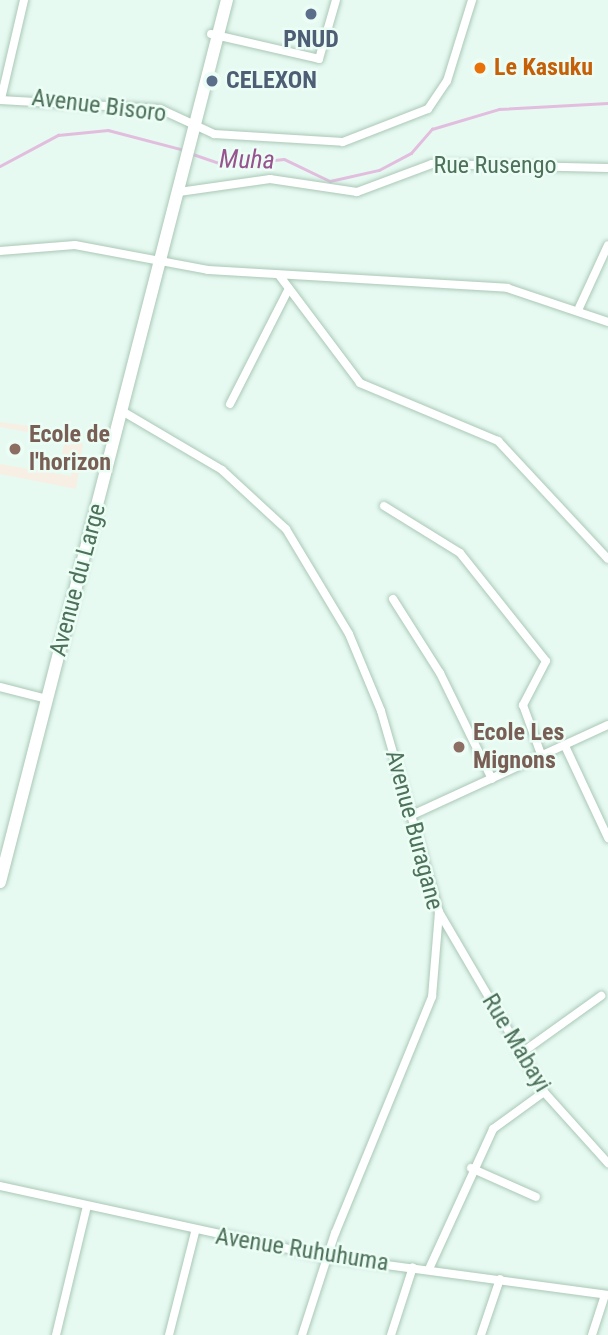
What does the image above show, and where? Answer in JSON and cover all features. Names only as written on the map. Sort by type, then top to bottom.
[{"type":"main road","name":"Avenue du Large","points":[[215,35],[219,0]]},
{"type":"main road","name":"Avenue du Large","points":[[0,882],[122,411],[215,35],[227,0]]},
{"type":"main road","name":"Avenue du Large","points":[[165,237],[179,192],[183,163]]},
{"type":"street","points":[[1,99],[24,0]]},
{"type":"street","points":[[215,35],[319,59],[336,0]]},
{"type":"street","name":"Avenue Bisoro","points":[[1,99],[160,109],[193,125],[323,144],[412,119],[439,96],[472,0]]},
{"type":"street","name":"Rue Rusengo","points":[[179,192],[270,179],[357,192],[432,164],[608,168]]},
{"type":"street","points":[[0,251],[51,243],[160,261],[279,275],[507,288],[579,308],[608,322]]},
{"type":"street","points":[[579,308],[608,245]]},
{"type":"street","points":[[279,275],[360,383],[498,441],[608,559]]},
{"type":"street","points":[[230,404],[288,290]]},
{"type":"street","name":"Avenue Buragane","points":[[122,411],[222,470],[286,529],[349,634],[381,711],[439,912],[432,997],[327,1257],[302,1335]]},
{"type":"street","points":[[384,506],[460,553],[546,661],[523,705],[542,757]]},
{"type":"street","points":[[393,599],[440,673],[492,779]]},
{"type":"street","points":[[0,687],[47,699]]},
{"type":"street","points":[[410,816],[542,757],[608,724]]},
{"type":"street","points":[[565,746],[608,838]]},
{"type":"street","name":"Rue Mabayi","points":[[439,912],[544,1092],[608,1163]]},
{"type":"street","points":[[520,1054],[601,996]]},
{"type":"street","points":[[429,1269],[471,1168],[494,1129],[544,1092]]},
{"type":"street","points":[[471,1168],[536,1197]]},
{"type":"street","name":"Avenue Ruhuhuma","points":[[0,1186],[195,1232],[327,1257],[607,1295]]},
{"type":"street","points":[[56,1335],[87,1206]]},
{"type":"street","points":[[169,1335],[195,1232]]},
{"type":"street","points":[[391,1335],[413,1267]]},
{"type":"street","points":[[481,1335],[500,1279]]},
{"type":"street","points":[[592,1335],[607,1295]]},
{"type":"shaded area","points":[[0,422],[76,432],[83,445],[76,489],[0,474],[0,464],[71,476],[72,468],[60,465],[65,439],[0,427]]},
{"type":"waterway","name":"Muha","points":[[190,153],[224,165],[284,159],[330,181],[379,170],[411,153],[432,129],[499,109],[608,103]]},
{"type":"waterway","name":"Muha","points":[[0,166],[58,135],[108,130],[184,150]]},
{"type":"place","name":"PNUD","points":[[311,14]]},
{"type":"place","name":"Le Kasuku","points":[[480,68]]},
{"type":"place","name":"CELEXON","points":[[212,81]]},
{"type":"place","name":"Ecole de l'horizon","points":[[15,449]]},
{"type":"place","name":"Ecole Les Mignons","points":[[459,747]]}]
